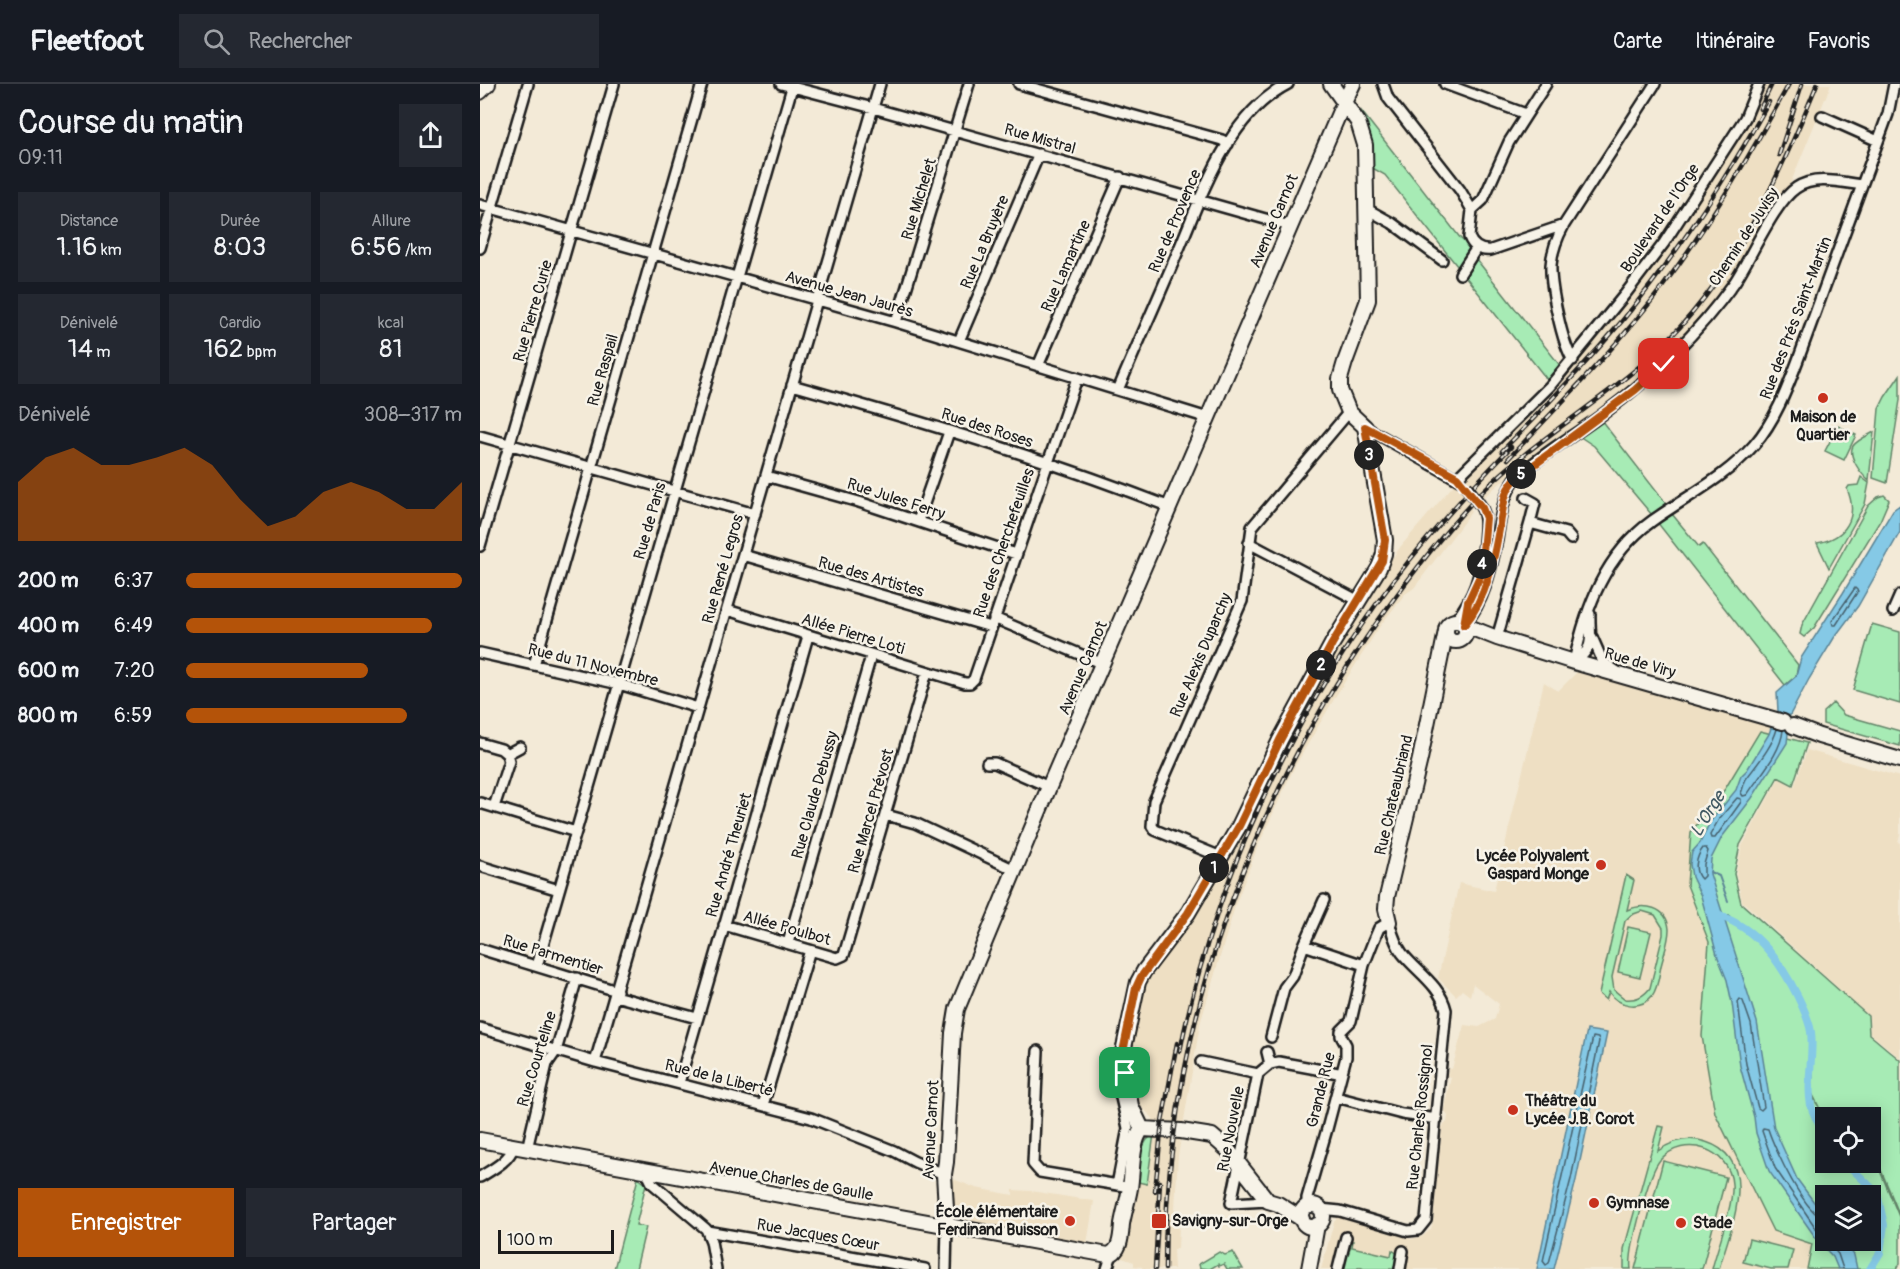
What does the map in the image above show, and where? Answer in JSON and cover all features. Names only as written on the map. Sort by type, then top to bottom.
[{"type":"street","points":[[480,92],[488,84]]},
{"type":"street","points":[[480,248],[528,84]]},
{"type":"street","name":"Rue Pierre Curie","points":[[480,546],[614,84]]},
{"type":"street","name":"Rue Raspail","points":[[534,665],[702,84]]},
{"type":"street","name":"Rue Mistral","points":[[781,84],[793,85],[1290,226]]},
{"type":"street","name":"Rue René Legros","points":[[595,1062],[880,84]]},
{"type":"street","name":"Rue Michelet","points":[[896,322],[969,84]]},
{"type":"street","points":[[1019,84],[1222,140],[1228,144]]},
{"type":"street","name":"Rue de Provence","points":[[1118,390],[1216,162],[1262,100],[1288,84]]},
{"type":"street","points":[[1331,84],[1345,101],[1363,135],[1368,300],[1340,379],[1340,390],[1349,412],[1365,427],[1457,477],[1478,502],[1486,518],[1480,576],[1457,631]]},
{"type":"street","name":"Avenue Carnot","points":[[946,1269],[947,1225],[944,1174],[953,1033],[957,1010],[1049,788],[1353,84]]},
{"type":"street","points":[[1383,84],[1388,98],[1460,190],[1472,210],[1469,237],[1474,249]]},
{"type":"street","points":[[1445,84],[1526,114]]},
{"type":"street","points":[[1472,210],[1483,200],[1509,142],[1546,84]]},
{"type":"street","points":[[1573,360],[1567,351],[1553,288],[1551,267],[1557,238],[1655,84]]},
{"type":"street","name":"Boulevard de l'Orge","points":[[1457,477],[1513,424],[1573,360],[1664,243],[1745,118],[1759,84]]},
{"type":"street","name":"Rue des Prés Saint-Martin","points":[[1574,662],[1591,600],[1609,566],[1626,544],[1652,521],[1729,470],[1756,443],[1767,428],[1786,391],[1798,360],[1888,114],[1894,84]]},
{"type":"street","name":"Rue de Paris","points":[[537,966],[793,85]]},
{"type":"street","points":[[1822,116],[1878,141]]},
{"type":"street","name":"Rue La Bruyère","points":[[959,341],[1039,154]]},
{"type":"street","name":"Rue Lamartine","points":[[1038,366],[1120,177]]},
{"type":"street","name":"Chemin de Juvisy","points":[[1457,631],[1473,612],[1485,589],[1505,497],[1515,479],[1635,390],[1684,344],[1735,282],[1781,203],[1794,189],[1817,181],[1862,184]]},
{"type":"street","name":"Avenue Jean Jaurès","points":[[480,205],[896,322],[1208,418]]},
{"type":"street","points":[[1365,208],[1392,223],[1442,260]]},
{"type":"street","points":[[1474,249],[1491,250],[1564,225]]},
{"type":"street","points":[[1460,274],[1474,249]]},
{"type":"street","name":"Rue des Cherchefeuilles","points":[[970,683],[974,679],[1077,378]]},
{"type":"street","name":"Rue des Roses","points":[[792,385],[888,412],[1124,489],[1170,507]]},
{"type":"street","name":"Rue Alexis Duparchy","points":[[1221,857],[1153,828],[1154,801],[1242,601],[1248,543],[1252,527],[1349,412]]},
{"type":"street","points":[[1142,1129],[1131,1106],[1122,1057],[1136,988],[1141,977],[1188,913],[1239,826],[1285,730],[1332,644],[1379,568],[1385,547],[1365,427]]},
{"type":"street","points":[[918,521],[949,432]]},
{"type":"street","points":[[480,436],[755,514]]},
{"type":"street","name":"Rue Jules Ferry","points":[[766,476],[918,521],[1016,554]]},
{"type":"street","points":[[1497,638],[1535,503],[1526,498]]},
{"type":"street","points":[[1530,523],[1566,533],[1570,539]]},
{"type":"street","points":[[1248,543],[1359,601]]},
{"type":"street","name":"Rue des Artistes","points":[[743,555],[993,622],[1103,664]]},
{"type":"street","points":[[1893,611],[1900,595]]},
{"type":"street","name":"Rue des Prés Saint-Martin","points":[[1574,662],[1584,656],[1591,643],[1591,600]]},
{"type":"street","name":"Allée Pierre Loti","points":[[727,610],[871,656],[970,683]]},
{"type":"street","name":"Rue de Viry","points":[[1457,631],[1497,638],[1783,722]]},
{"type":"street","name":"Rue Chateaubriand","points":[[1389,922],[1386,909],[1387,897],[1438,676],[1457,631]]},
{"type":"street","name":"Rue des Prés Saint-Martin","points":[[1591,634],[1604,662],[1620,675]]},
{"type":"street","name":"Rue André Theuriet","points":[[679,1083],[808,636]]},
{"type":"street","name":"Rue du 11 Novembre","points":[[480,653],[619,684],[699,708]]},
{"type":"street","name":"Rue Claude Debussy","points":[[788,943],[871,656]]},
{"type":"street","name":"Rue Marcel Prévost","points":[[842,957],[846,953],[927,672]]},
{"type":"street","points":[[1783,722],[1821,730],[1900,753]]},
{"type":"street","points":[[1783,722],[1819,736],[1900,760]]},
{"type":"street","points":[[480,743],[501,749],[507,754],[509,761],[494,807]]},
{"type":"street","points":[[507,754],[520,747]]},
{"type":"street","points":[[987,763],[995,763],[1049,788]]},
{"type":"street","points":[[480,803],[576,832]]},
{"type":"street","points":[[885,815],[915,823],[1015,870]]},
{"type":"street","points":[[480,866],[559,890]]},
{"type":"street","points":[[1271,1037],[1284,988],[1293,976],[1324,900]]},
{"type":"street","name":"Grande Rue","points":[[1309,1211],[1306,1198],[1336,1097],[1346,1052],[1341,1031],[1351,1020],[1364,965],[1379,928],[1389,922]]},
{"type":"street","name":"Rue Charles Rossignol","points":[[1273,1203],[1297,1203],[1309,1211],[1349,1214],[1408,1231],[1421,1228],[1427,1216],[1446,1010],[1434,986],[1401,951],[1389,922]]},
{"type":"street","name":"Allée Poulbot","points":[[724,925],[837,958],[842,957]]},
{"type":"street","points":[[1304,945],[1364,965]]},
{"type":"street","name":"Rue Parmentier","points":[[480,949],[697,1018]]},
{"type":"street","points":[[763,1105],[810,950]]},
{"type":"street","name":"Rue Courteline","points":[[521,1148],[548,1064],[556,1051],[577,978]]},
{"type":"street","name":"Rue de la Liberté","points":[[480,1028],[595,1062],[812,1118],[944,1174]]},
{"type":"street","points":[[1038,1051],[1033,1164],[1035,1168],[1040,1172],[1124,1186]]},
{"type":"street","points":[[1267,1052],[1270,1064],[1279,1062],[1338,1073]]},
{"type":"street","points":[[1112,1059],[1128,1128],[1124,1186]]},
{"type":"street","points":[[1201,1062],[1258,1074]]},
{"type":"street","name":"Rue Nouvelle","points":[[1270,1064],[1258,1074],[1231,1203],[1273,1203]]},
{"type":"street","points":[[1336,1097],[1402,1114],[1437,1119]]},
{"type":"street","points":[[1107,1269],[1124,1186],[1138,1135],[1142,1129],[1181,1131],[1212,1136],[1221,1142],[1273,1203]]},
{"type":"street","name":"Avenue Charles de Gaulle","points":[[480,1140],[947,1225],[1111,1243]]},
{"type":"street","points":[[480,1177],[521,1148]]},
{"type":"street","points":[[648,1172],[652,1183],[707,1231],[716,1269]]},
{"type":"street","points":[[1309,1211],[1323,1218],[1317,1226],[1309,1269]]},
{"type":"street","name":"Rue Jacques Cœur","points":[[707,1231],[924,1269]]},
{"type":"street","points":[[1338,1269],[1346,1237]]},
{"type":"street","points":[[1400,1269],[1403,1251]]},
{"type":"shaded area","points":[[1765,84],[1831,84],[1791,182],[1730,281],[1705,314],[1651,370],[1584,424],[1505,479],[1471,508],[1471,512],[1414,588],[1405,594],[1380,626],[1294,768],[1258,846],[1236,903],[1200,1024],[1178,1156],[1174,1225],[1179,1226],[1178,1249],[1173,1249],[1174,1269],[1143,1269],[1134,1266],[1134,1262],[1116,1256],[1136,1179],[1145,1180],[1153,1118],[1137,1103],[1132,1074],[1126,1057],[1143,978],[1386,567],[1401,546],[1457,481],[1570,371],[1636,290],[1695,207],[1751,116]]},
{"type":"shaded area","points":[[1577,672],[1781,730],[1705,849],[1738,990],[1815,1211],[1815,1251],[1829,1251],[1835,1269],[1321,1269],[1334,1222],[1338,1217],[1411,1239],[1422,1237],[1431,1229],[1442,1127],[1447,1122],[1448,1116],[1444,1109],[1451,1077],[1447,1076],[1449,1068],[1452,1069],[1464,1025],[1479,1027],[1495,1019],[1499,1004],[1473,984],[1470,996],[1462,990],[1456,996],[1438,978],[1459,883],[1494,891],[1544,682],[1558,691]]},
{"type":"shaded area","points":[[1807,750],[1900,777],[1898,842],[1900,843],[1900,1058],[1870,1033],[1869,1016],[1742,901],[1736,874],[1742,846],[1779,778],[1794,787]]},
{"type":"shaded area","points":[[953,1179],[976,1188],[1013,1195],[1013,1190],[1031,1191],[1094,1201],[1087,1244],[953,1220]]},
{"type":"green space","points":[[1362,112],[1461,239],[1474,250],[1473,255],[1562,368],[1549,382],[1385,175],[1369,166]]},
{"type":"green space","points":[[1900,375],[1900,400],[1887,483],[1873,478],[1879,409]]},
{"type":"green space","points":[[1601,420],[1667,505],[1652,515],[1594,446],[1579,436]]},
{"type":"green space","points":[[1838,426],[1856,435],[1844,460],[1825,451]]},
{"type":"green space","points":[[1874,432],[1869,481],[1856,465],[1852,450],[1857,442]]},
{"type":"green space","points":[[1861,477],[1869,483],[1865,504],[1829,568],[1817,543],[1836,536],[1847,525],[1851,509],[1847,489],[1849,486],[1858,485]]},
{"type":"green space","points":[[1884,495],[1889,500],[1880,521],[1814,628],[1804,637],[1800,634],[1802,625],[1868,506]]},
{"type":"green space","points":[[1672,514],[1699,547],[1703,544],[1798,665],[1796,676],[1785,685],[1657,522]]},
{"type":"green space","points":[[1872,624],[1900,632],[1900,704],[1853,690]]},
{"type":"green space","points":[[1833,703],[1844,715],[1900,731],[1900,746],[1823,724],[1823,712]]},
{"type":"green space","points":[[1760,731],[1807,743],[1793,785],[1778,777],[1740,845],[1734,874],[1741,903],[1868,1016],[1869,1034],[1900,1060],[1900,1216],[1881,1170],[1881,1107],[1815,1107],[1815,1173],[1881,1173],[1900,1219],[1900,1263],[1897,1269],[1807,1269],[1812,1244],[1773,1231],[1715,1113],[1702,1036],[1709,942],[1687,885],[1691,832],[1725,789]],"holes":[[[1813,1069],[1812,1093],[1811,1076]]]},
{"type":"green space","points":[[1626,875],[1634,880],[1627,910],[1647,907],[1654,908],[1664,915],[1669,929],[1667,943],[1657,986],[1647,1001],[1629,1005],[1618,1001],[1609,992],[1606,1000],[1599,994]],"holes":[[[1642,911],[1655,915],[1663,928],[1663,935],[1650,988],[1639,997],[1625,999],[1614,990],[1612,977],[1625,921],[1631,915]]]},
{"type":"green space","points":[[1628,927],[1651,932],[1640,977],[1618,972]]},
{"type":"green space","points":[[1658,1126],[1664,1127],[1658,1151],[1681,1140],[1700,1140],[1723,1151],[1733,1164],[1738,1180],[1738,1198],[1719,1269],[1712,1269],[1728,1214],[1732,1184],[1729,1172],[1715,1154],[1693,1146],[1681,1147],[1670,1152],[1655,1167],[1636,1230],[1631,1269],[1624,1269],[1624,1249]]},
{"type":"green space","points":[[1154,1134],[1147,1184],[1138,1182],[1142,1149]]},
{"type":"green space","name":"Stade","points":[[1663,1161],[1726,1177],[1702,1269],[1635,1269]]},
{"type":"green space","points":[[638,1178],[646,1184],[636,1225],[646,1227],[636,1269],[614,1269]]},
{"type":"green space","points":[[1749,1239],[1793,1250],[1788,1269],[1771,1269],[1743,1262]]},
{"type":"green space","points":[[1351,1241],[1353,1241],[1352,1247],[1391,1256],[1392,1250],[1398,1254],[1396,1269],[1359,1267],[1341,1269]]},
{"type":"green space","points":[[1219,1252],[1225,1255],[1233,1252],[1243,1269],[1227,1269],[1224,1264],[1219,1266],[1218,1264],[1210,1269],[1200,1268],[1199,1264]]},
{"type":"water","name":"L'Orge","points":[[1900,505],[1900,532],[1858,606],[1834,638],[1809,679],[1790,715],[1787,743],[1752,798],[1722,837],[1711,859],[1710,874],[1757,1022],[1774,1128],[1797,1179],[1815,1203],[1815,1237],[1769,1171],[1756,1133],[1740,1066],[1727,980],[1717,955],[1701,896],[1692,877],[1690,864],[1692,852],[1700,843],[1710,822],[1736,790],[1741,776],[1769,734],[1774,719],[1777,720],[1780,712],[1778,711],[1777,693],[1796,676],[1801,658],[1893,510]]},
{"type":"water","points":[[1587,1030],[1607,1033],[1576,1180],[1554,1269],[1537,1269]]},
{"type":"water","name":"L'Orge","points":[[1827,1251],[1851,1251],[1857,1269],[1838,1269]]},
{"type":"waterway","points":[[1710,872],[1719,876],[1728,901]]},
{"type":"waterway","points":[[1729,915],[1730,920]]},
{"type":"waterway","points":[[1720,916],[1746,929],[1757,938],[1776,960],[1798,997],[1811,1032],[1809,1087],[1815,1117]]},
{"type":"waterway","points":[[1856,1173],[1877,1193],[1884,1225],[1880,1253],[1870,1269]]},
{"type":"railway","points":[[1760,109],[1772,84]]},
{"type":"railway","points":[[1508,459],[1607,353],[1663,286],[1730,187],[1789,84]]},
{"type":"railway","points":[[1779,155],[1802,84]]},
{"type":"railway","points":[[1165,1269],[1169,1179],[1181,1090],[1200,1001],[1227,914],[1260,830],[1300,748],[1345,670],[1396,596],[1470,505],[1519,459],[1640,366],[1671,337],[1699,305],[1723,272],[1765,200],[1817,84]]},
{"type":"railway","points":[[1502,451],[1578,371],[1663,269],[1736,159],[1769,102]]},
{"type":"railway","points":[[1180,1051],[1213,926],[1235,864],[1261,804],[1321,688],[1356,633],[1394,580],[1480,479],[1511,447]]},
{"type":"railway","points":[[1155,1191],[1162,1122],[1177,1043]]},
{"type":"railway","points":[[1155,1269],[1160,1182]]},
{"type":"place","name":"Maison de Quartier","points":[[1823,398]]},
{"type":"place","name":"Lycée Polyvalent Gaspard Monge","points":[[1601,865]]},
{"type":"place","name":"Théâtre du Lycée J.B. Corot","points":[[1513,1110]]},
{"type":"place","name":"Gymnase","points":[[1594,1203]]},
{"type":"place","name":"École élémentaire Ferdinand Buisson","points":[[1070,1221]]},
{"type":"place","name":"Savigny-sur-Orge","points":[[1159,1221]]},
{"type":"place","name":"Stade","points":[[1681,1223]]},
{"type":"route","points":[[1125,1073],[1122,1057],[1136,988],[1144,971],[1188,913],[1239,826],[1280,740],[1332,644],[1382,561],[1385,540],[1365,427],[1457,477],[1482,508],[1486,518],[1480,576],[1468,602],[1464,625],[1485,589],[1505,497],[1515,479],[1604,414],[1664,364]]}]
